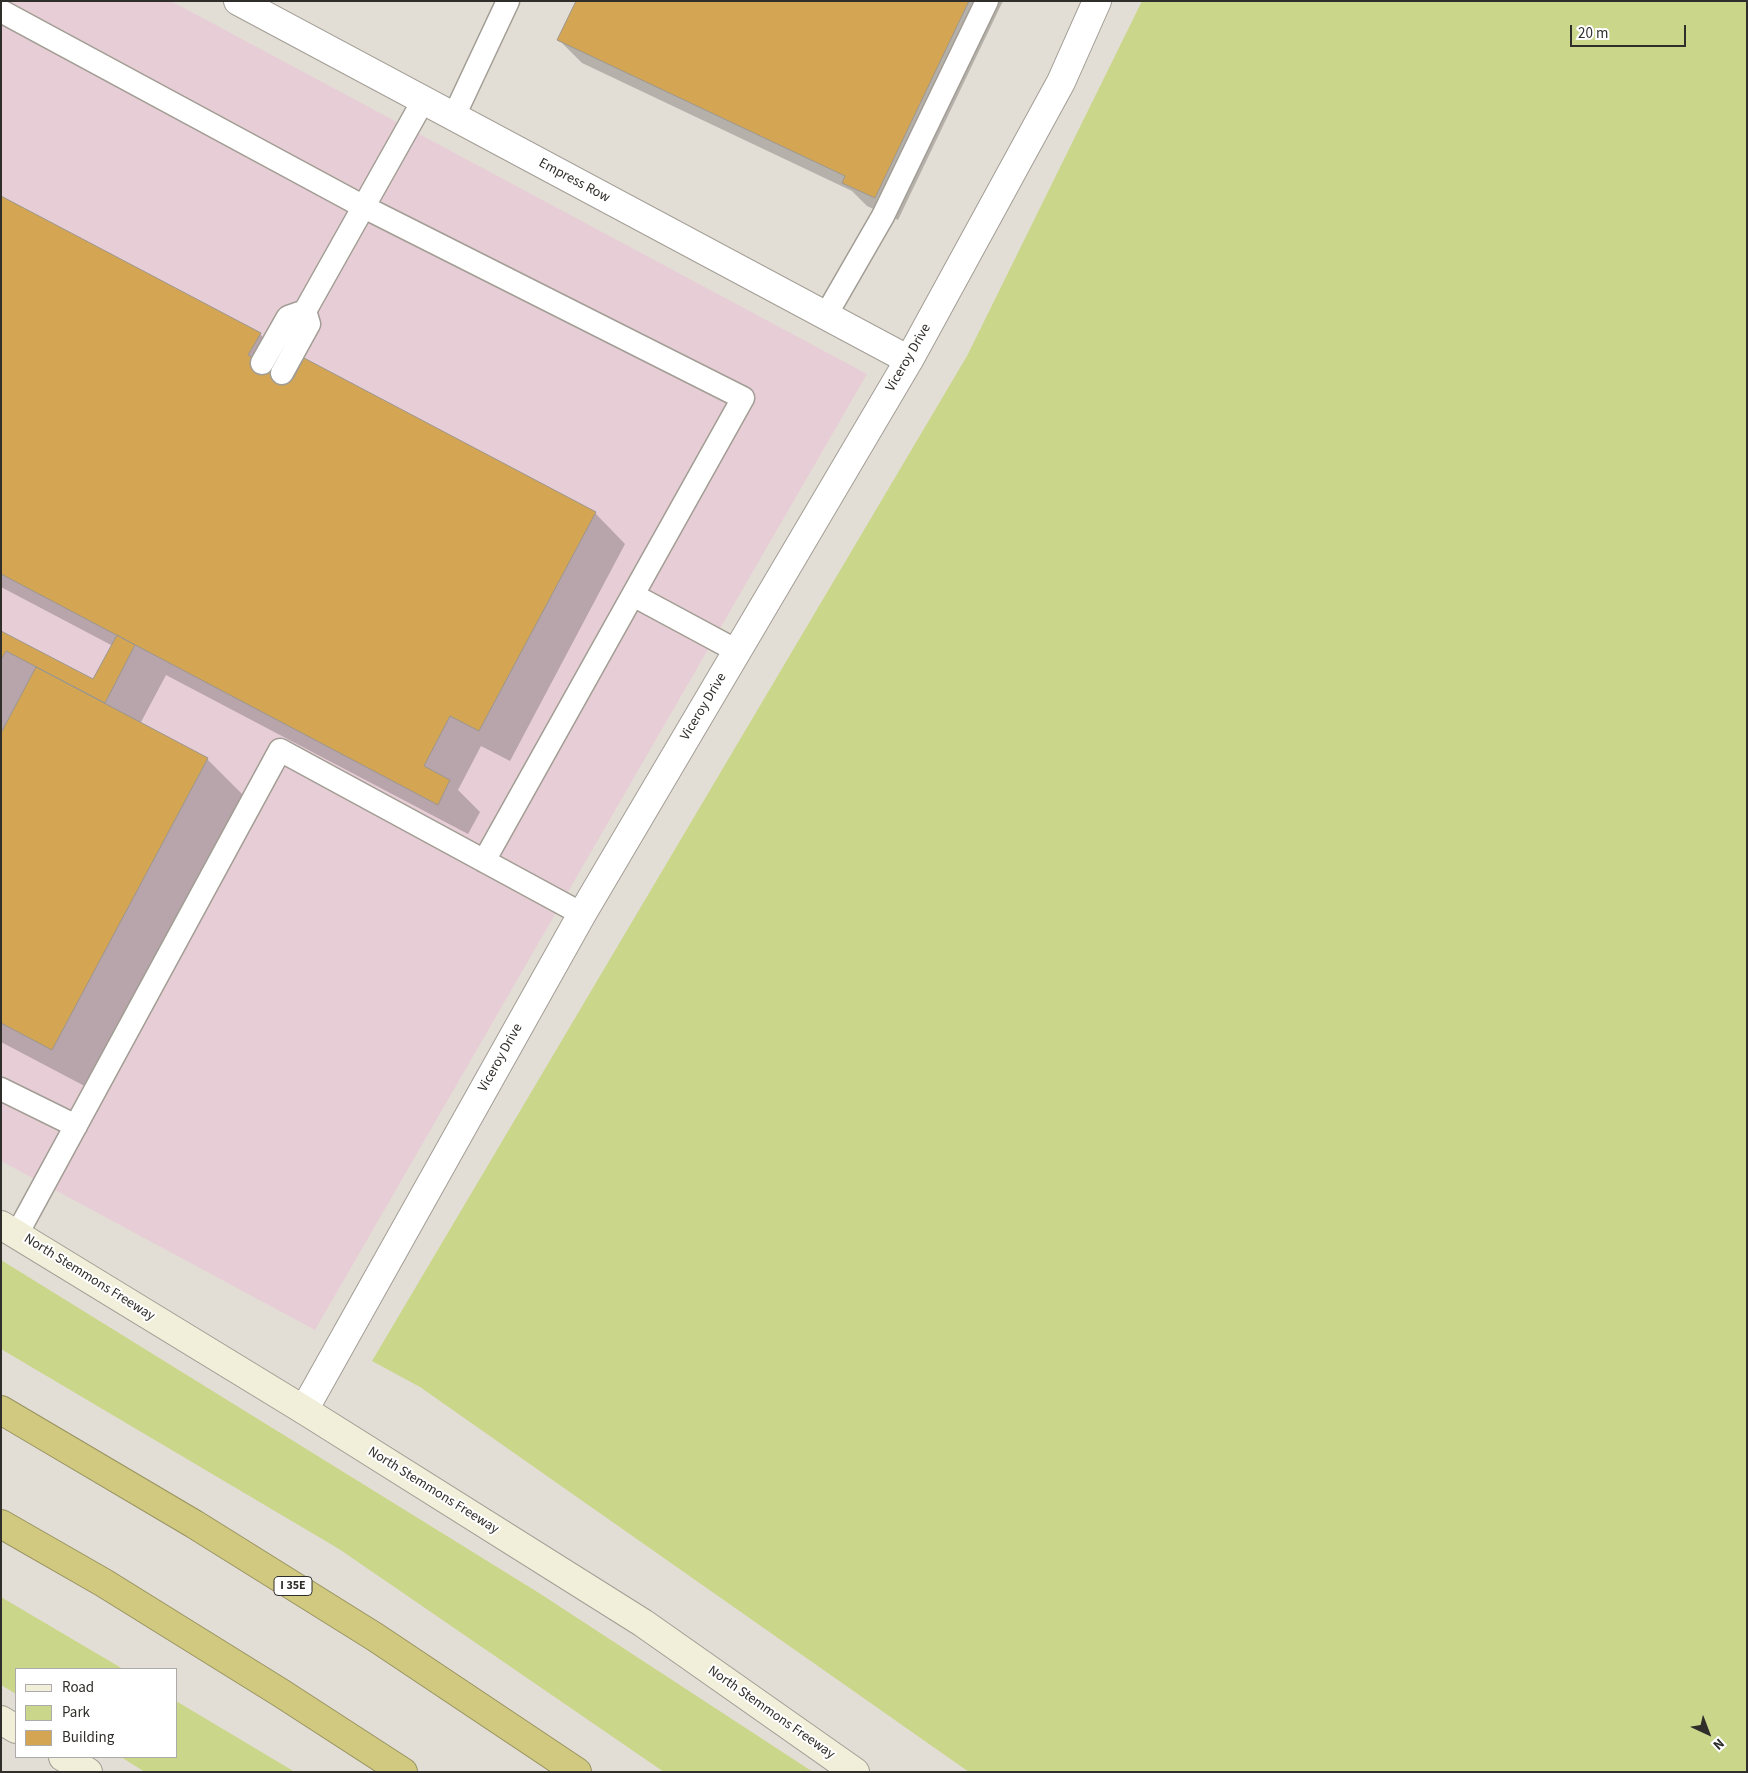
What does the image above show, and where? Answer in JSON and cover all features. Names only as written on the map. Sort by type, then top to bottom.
[{"type":"highway","name":"I 35E","points":[[1,1410],[194,1524],[367,1632],[577,1772]]},
{"type":"highway","points":[[1,1524],[104,1583],[281,1693],[403,1772]]},
{"type":"main road","name":"North Stemmons Freeway","points":[[9,1230],[304,1410],[643,1623],[855,1772]]},
{"type":"main road","points":[[1,1720],[15,1728]]},
{"type":"main road","points":[[65,1758],[88,1772]]},
{"type":"street","name":"Empress Row","points":[[238,1],[909,360]]},
{"type":"street","name":"Viceroy Drive","points":[[304,1410],[582,914],[909,360],[1061,82],[1097,1]]},
{"type":"lane","points":[[454,116],[508,1]]},
{"type":"lane","points":[[826,315],[883,216],[987,1]]},
{"type":"lane","points":[[1,11],[364,207],[744,398],[484,861]]},
{"type":"lane","points":[[272,368],[288,316],[305,311],[423,100]]},
{"type":"lane","points":[[633,595],[737,651]]},
{"type":"lane","points":[[9,1230],[76,1126],[280,750],[582,914]]},
{"type":"lane","points":[[1,1089],[76,1126]]},
{"type":"shaded area","points":[[1,1],[171,1],[867,374],[315,1330],[1,1161]]},
{"type":"green space","points":[[1142,1],[1747,1],[1747,1772],[969,1772],[420,1387],[372,1361],[967,356]]},
{"type":"green space","points":[[1,1260],[539,1593],[813,1772],[664,1772],[339,1549],[1,1349]]},
{"type":"green space","points":[[1,1597],[121,1668],[15,1668],[15,1693],[1,1685]]},
{"type":"green space","points":[[178,1702],[295,1772],[145,1772],[123,1758],[178,1758]]},
{"type":"building","points":[[576,1],[969,1],[875,198],[842,183],[845,176],[557,40]]},
{"type":"building","points":[[1,196],[261,333],[248,355],[293,379],[304,358],[596,512],[479,731],[450,716],[424,766],[450,780],[438,805],[1,574]]},
{"type":"building","points":[[1,631],[93,679],[117,635],[135,645],[105,703],[6,651],[1,660]]},
{"type":"building","points":[[36,667],[208,758],[52,1050],[1,1023],[1,733]]}]
